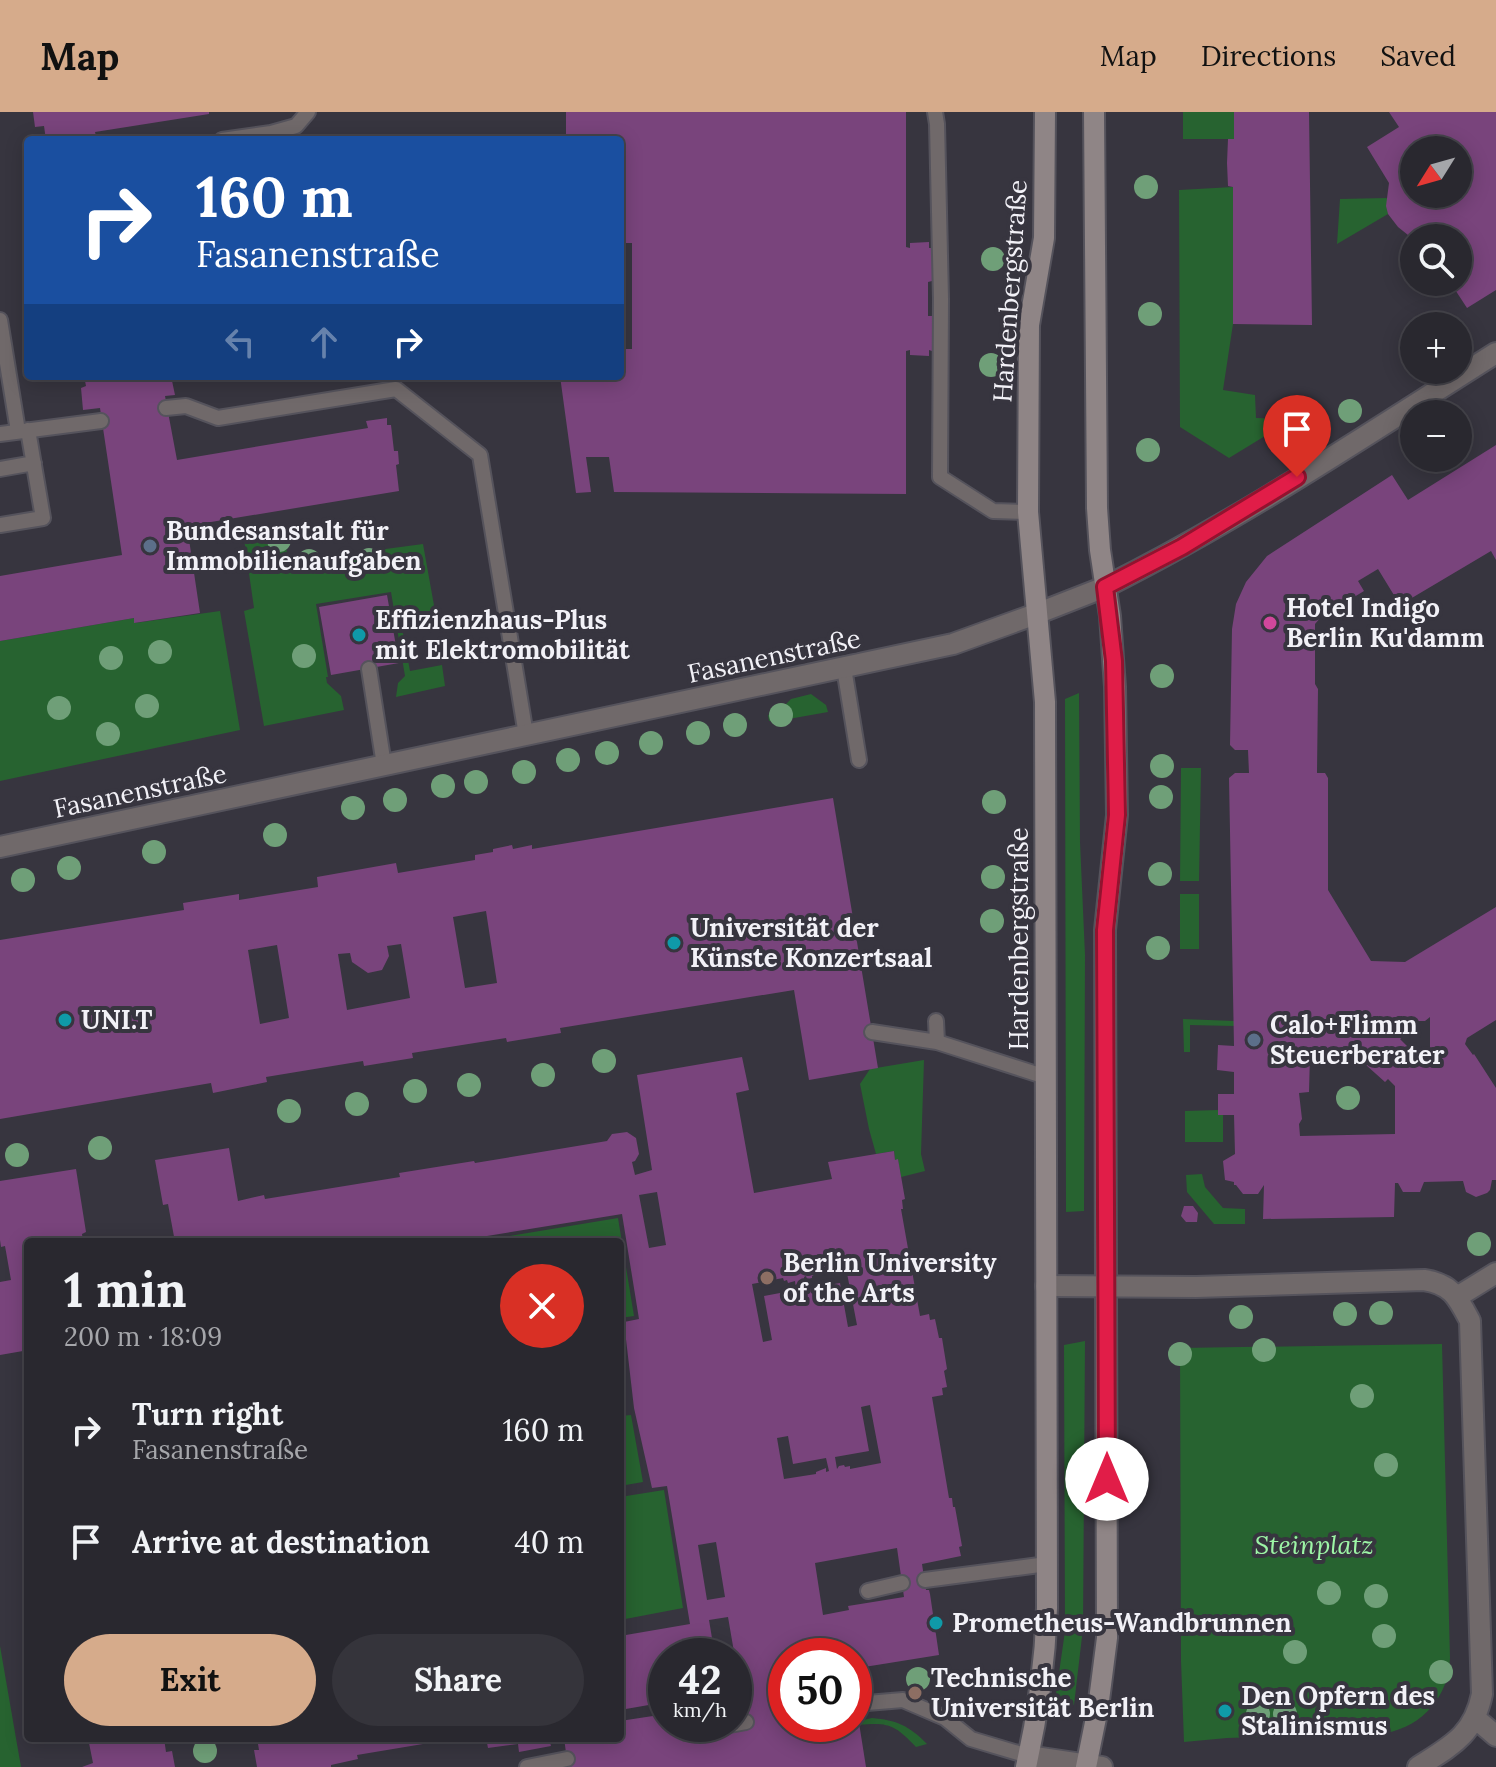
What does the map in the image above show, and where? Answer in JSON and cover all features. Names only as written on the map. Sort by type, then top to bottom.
[{"type":"main road","name":"Hardenbergstraße","points":[[1027,1761],[1045,1654],[1047,1564],[1045,702],[1028,512],[1029,325],[1044,238],[1045,112]]},
{"type":"main road","points":[[1091,1766],[1107,1638],[1105,930],[1117,815],[1114,661],[1097,508],[1094,112]]},
{"type":"street","name":"Fasanenstraße","points":[[0,847],[953,644],[1105,587],[1182,547],[1496,353]]},
{"type":"street","points":[[1457,1297],[1496,1273]]},
{"type":"street","points":[[1046,1286],[1196,1287],[1424,1280],[1440,1282],[1457,1297],[1470,1321],[1486,1518],[1482,1694],[1475,1718],[1456,1743],[1418,1767]]},
{"type":"street","points":[[1475,1718],[1496,1736]]},
{"type":"street","points":[[1027,1761],[1091,1766]]},
{"type":"lane","points":[[250,136],[296,126],[308,112]]},
{"type":"lane","points":[[935,112],[941,299],[940,477],[993,511],[1028,512]]},
{"type":"lane","points":[[0,320],[23,431],[34,463],[43,518],[0,525]]},
{"type":"lane","points":[[166,408],[186,406],[218,418],[395,383],[480,455],[526,735]]},
{"type":"lane","points":[[0,434],[101,421]]},
{"type":"lane","points":[[0,469],[34,463]]},
{"type":"lane","points":[[844,668],[859,760]]},
{"type":"lane","points":[[369,669],[384,765]]},
{"type":"lane","points":[[936,1021],[937,1042]]},
{"type":"lane","points":[[872,1032],[937,1042],[1046,1077]]},
{"type":"lane","points":[[925,1580],[1047,1564]]},
{"type":"lane","points":[[868,1591],[902,1583]]},
{"type":"lane","points":[[872,1703],[903,1700],[945,1718],[971,1739],[1027,1761]]},
{"type":"lane","points":[[527,1767],[567,1759]]},
{"type":"green space","points":[[1183,112],[1234,112],[1234,139],[1183,139]]},
{"type":"green space","points":[[1233,187],[1233,324],[1223,390],[1255,395],[1256,418],[1293,419],[1229,458],[1180,427],[1179,190]]},
{"type":"green space","points":[[1387,198],[1388,214],[1337,244],[1340,199]]},
{"type":"green space","points":[[284,528],[288,562],[423,544],[437,622],[402,628],[410,671],[442,665],[445,686],[396,697],[398,683],[405,676],[391,592],[316,604],[327,683],[341,696],[344,710],[264,726],[244,611],[254,608],[243,532]]},
{"type":"green space","points":[[220,611],[240,730],[0,781],[0,641],[134,618],[135,623]]},
{"type":"green space","points":[[1079,693],[1080,842],[1085,955],[1084,1211],[1066,1212],[1065,699]]},
{"type":"green space","points":[[811,694],[826,705],[828,712],[769,721],[768,715],[777,713],[791,699]]},
{"type":"green space","points":[[1181,768],[1201,768],[1199,881],[1180,881]]},
{"type":"green space","points":[[1180,894],[1199,894],[1199,949],[1180,949]]},
{"type":"green space","points":[[1183,1019],[1234,1021],[1234,1026],[1190,1025],[1190,1052],[1184,1052]]},
{"type":"green space","points":[[924,1060],[921,1154],[925,1171],[901,1177],[894,1151],[876,1154],[860,1084],[870,1069]]},
{"type":"green space","points":[[1218,1110],[1218,1114],[1223,1115],[1223,1142],[1185,1142],[1185,1111]]},
{"type":"green space","points":[[1202,1174],[1205,1187],[1223,1208],[1245,1209],[1245,1224],[1214,1224],[1187,1192],[1186,1175]]},
{"type":"green space","points":[[618,1218],[621,1238],[498,1238]]},
{"type":"green space","points":[[624,1255],[634,1316],[624,1317]]},
{"type":"green space","points":[[1085,1341],[1083,1628],[1074,1705],[1055,1701],[1065,1631],[1064,1345]]},
{"type":"green space","name":"Steinplatz","points":[[1442,1344],[1450,1658],[1445,1685],[1439,1697],[1411,1724],[1386,1733],[1184,1742],[1180,1348]]},
{"type":"green space","points":[[631,1415],[643,1482],[624,1485],[624,1416]]},
{"type":"green space","points":[[664,1490],[683,1608],[624,1619],[624,1496]]},
{"type":"green space","points":[[0,1646],[21,1767],[0,1767]]},
{"type":"green space","points":[[872,1718],[902,1725],[927,1744],[916,1747],[897,1730],[872,1724]]},
{"type":"building","points":[[33,112],[209,112],[95,132],[96,136],[45,136],[44,126],[35,127]]},
{"type":"building","points":[[566,112],[906,112],[906,247],[910,248],[910,243],[929,242],[929,248],[932,248],[928,316],[932,316],[932,351],[929,350],[929,356],[910,355],[910,350],[906,351],[906,494],[614,492],[609,457],[586,457],[591,492],[576,493],[561,380],[624,380],[624,349],[632,349],[632,243],[624,243],[624,136],[566,136]]},
{"type":"building","points":[[1234,112],[1309,112],[1312,325],[1233,324],[1233,187],[1228,186],[1227,163],[1228,139],[1234,139]]},
{"type":"building","points":[[1389,112],[1496,112],[1496,290],[1467,308],[1459,296],[1472,296],[1472,224],[1400,224],[1400,229],[1388,214],[1386,206],[1389,183],[1367,147],[1399,127]]},
{"type":"building","points":[[85,380],[172,380],[175,395],[165,396],[177,460],[368,428],[366,421],[387,418],[387,425],[391,425],[394,451],[398,451],[399,491],[187,526],[200,613],[134,623],[134,618],[0,641],[0,576],[122,555],[100,408],[83,410],[81,388],[86,386]]},
{"type":"building","points":[[1496,445],[1496,560],[1491,551],[1400,605],[1378,569],[1358,581],[1364,591],[1321,617],[1315,624],[1317,773],[1325,773],[1328,778],[1328,890],[1371,961],[1405,962],[1496,907],[1496,1020],[1467,1038],[1465,1044],[1496,1088],[1496,1180],[1492,1180],[1487,1193],[1476,1197],[1466,1192],[1463,1181],[1424,1182],[1420,1192],[1403,1192],[1395,1183],[1394,1217],[1263,1219],[1264,1185],[1258,1194],[1243,1194],[1234,1182],[1225,1180],[1223,1161],[1235,1154],[1234,1115],[1218,1115],[1218,1094],[1234,1094],[1234,1072],[1217,1070],[1218,1045],[1234,1046],[1229,778],[1235,773],[1249,773],[1248,750],[1235,750],[1230,745],[1232,629],[1236,604],[1246,582],[1267,556],[1392,475],[1408,500],[1453,472],[1472,472],[1472,460]],"holes":[[[1430,1017],[1430,1048],[1419,1048],[1414,1053],[1400,1039],[1403,1037],[1403,1021],[1425,1021]],[[1310,1055],[1361,1055],[1368,1062],[1366,1065],[1385,1082],[1388,1079],[1395,1086],[1395,1134],[1300,1136],[1299,1093],[1309,1092]]]},
{"type":"building","name":"Effizienzhaus-Plus mit Elektromobilität","points":[[387,595],[399,663],[331,675],[319,607]]},
{"type":"building","points":[[833,798],[878,1068],[809,1080],[794,990],[560,1028],[561,1033],[507,1042],[506,1038],[412,1053],[413,1058],[364,1066],[363,1061],[266,1077],[267,1082],[213,1093],[211,1083],[0,1119],[0,940],[184,910],[183,903],[239,894],[239,900],[318,887],[317,877],[396,863],[398,873],[475,860],[475,855],[512,845],[513,849],[532,845],[532,849]],"holes":[[[486,911],[497,983],[465,988],[453,917]],[[401,944],[410,998],[347,1010],[338,954],[350,953],[352,962],[368,973],[382,970],[389,956],[387,946]],[[277,945],[289,1018],[260,1024],[248,950]]]},
{"type":"building","points":[[742,1057],[749,1090],[736,1093],[754,1193],[832,1179],[828,1162],[894,1151],[895,1160],[898,1159],[905,1199],[902,1200],[901,1209],[920,1316],[929,1314],[930,1320],[935,1319],[939,1338],[942,1338],[947,1387],[942,1388],[943,1395],[932,1397],[949,1498],[952,1498],[955,1507],[962,1546],[959,1547],[961,1556],[922,1564],[939,1655],[872,1666],[872,1638],[768,1638],[768,1742],[862,1742],[866,1767],[568,1767],[565,1742],[624,1742],[624,1720],[648,1717],[648,1742],[752,1742],[752,1638],[732,1638],[728,1617],[709,1620],[712,1638],[648,1638],[648,1705],[624,1709],[624,1635],[690,1624],[667,1486],[652,1488],[634,1408],[624,1322],[639,1319],[622,1214],[488,1238],[174,1238],[168,1204],[163,1205],[155,1160],[229,1148],[238,1201],[607,1141],[612,1134],[627,1132],[636,1138],[639,1154],[632,1162],[635,1175],[652,1170],[637,1075]],"holes":[[[657,1192],[666,1245],[649,1248],[639,1195]],[[846,1268],[857,1325],[848,1327],[840,1283],[806,1289],[804,1277],[812,1278],[818,1273]],[[783,1278],[788,1283],[795,1281],[796,1290],[764,1296],[772,1340],[763,1342],[752,1284]],[[870,1405],[881,1463],[850,1469],[850,1466],[844,1465],[837,1469],[835,1457],[869,1451],[861,1407]],[[788,1436],[793,1464],[826,1458],[829,1471],[826,1472],[826,1468],[816,1474],[784,1479],[777,1438]],[[716,1542],[725,1597],[707,1600],[698,1545]],[[897,1548],[904,1597],[848,1606],[849,1610],[823,1615],[815,1563]]]},
{"type":"building","points":[[76,1169],[86,1232],[82,1234],[82,1238],[24,1238],[24,1358],[23,1351],[0,1355],[0,1282],[11,1280],[5,1246],[1,1247],[0,1240],[0,1181]]},
{"type":"building","points":[[1184,1206],[1193,1206],[1198,1213],[1197,1222],[1186,1222],[1181,1216]]},
{"type":"building","points":[[89,1742],[165,1742],[166,1752],[172,1751],[175,1767],[82,1767],[93,1763]]},
{"type":"building","points":[[258,1742],[435,1742],[357,1755],[358,1759],[331,1767],[257,1767],[254,1750],[259,1750]]},
{"type":"building","points":[[487,1742],[550,1742],[551,1746],[519,1752],[518,1744],[488,1748]]},
{"type":"place","name":"Bundesanstalt für Immobilienaufgaben","points":[[150,546]]},
{"type":"place","name":"Hotel Indigo Berlin Ku'damm","points":[[1270,623]]},
{"type":"place","name":"Effizienzhaus-Plus mit Elektromobilität","points":[[359,635]]},
{"type":"place","name":"Universität der Künste Konzertsaal","points":[[674,943]]},
{"type":"place","name":"UNI.T","points":[[65,1020]]},
{"type":"place","name":"Calo+Flimm Steuerberater","points":[[1254,1040]]},
{"type":"place","name":"Berlin University of the Arts","points":[[767,1278]]},
{"type":"place","name":"Prometheus-Wandbrunnen","points":[[936,1623]]},
{"type":"place","name":"Technische Universität Berlin","points":[[915,1693]]},
{"type":"place","name":"Den Opfern des Stalinismus","points":[[1225,1711]]},
{"type":"route","points":[[1107,1479],[1105,930],[1117,815],[1114,661],[1105,587],[1182,547],[1297,477]]}]
